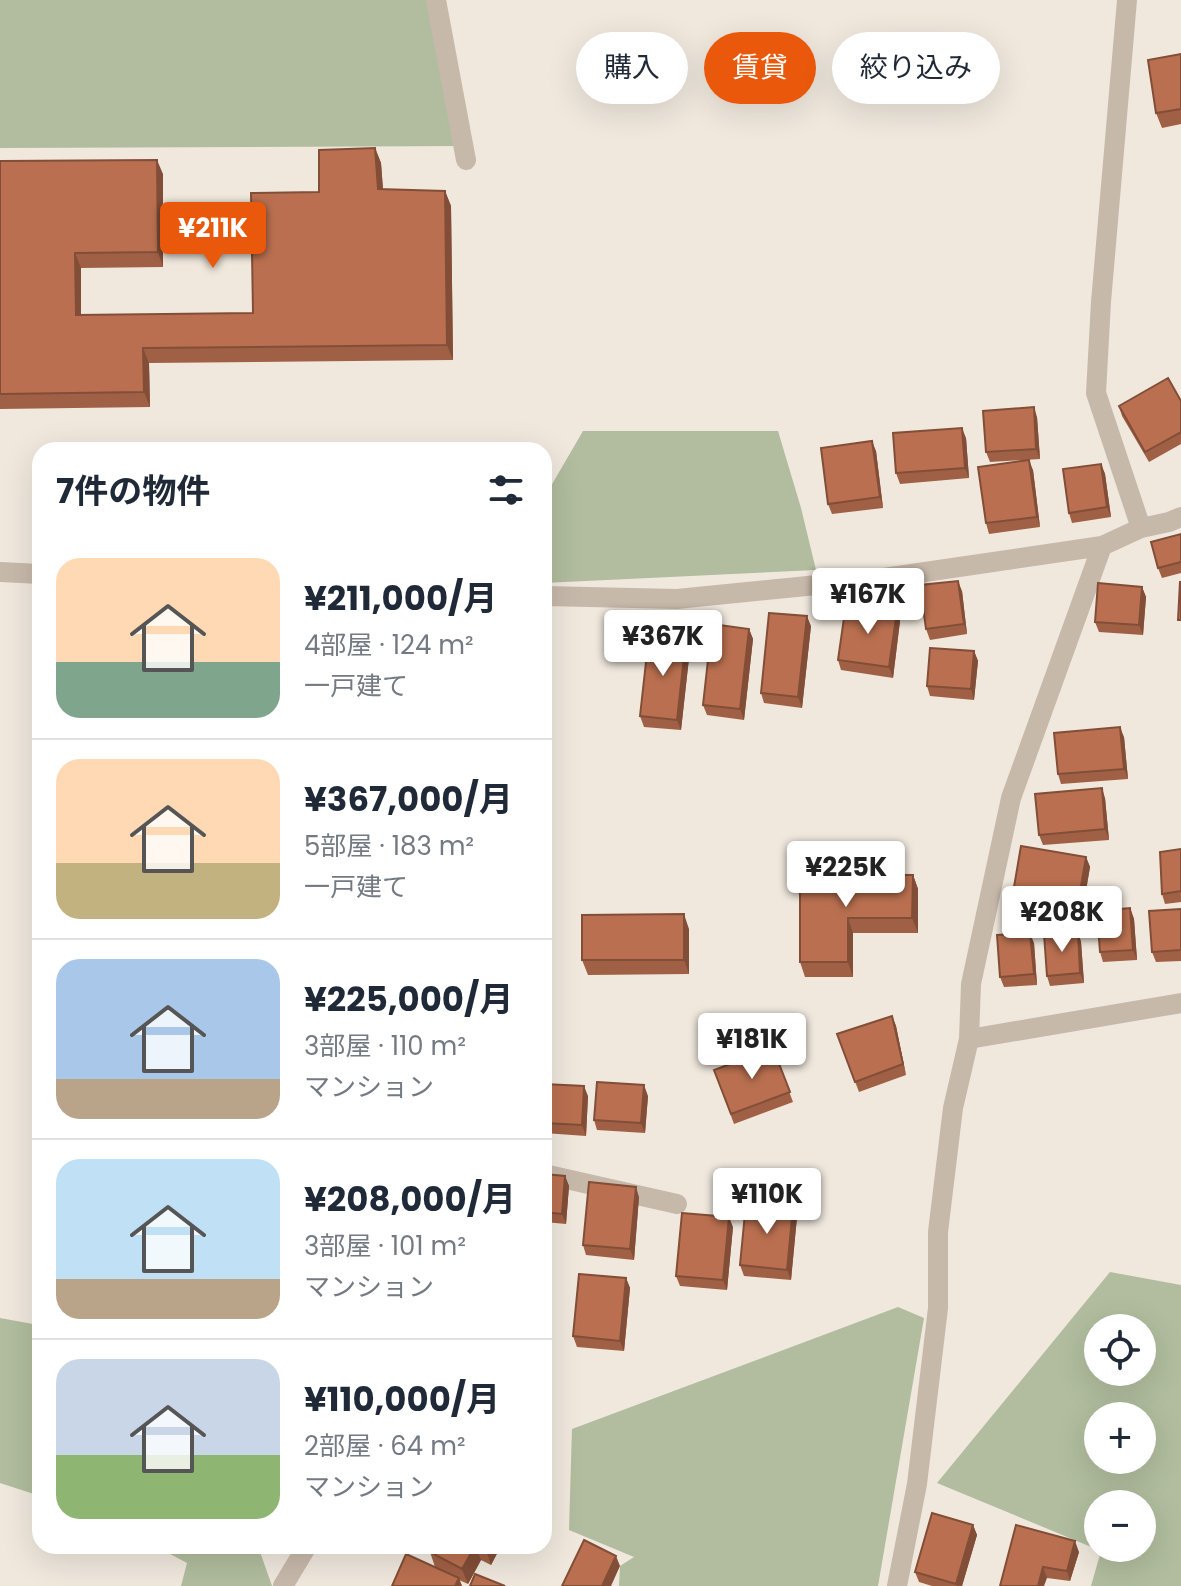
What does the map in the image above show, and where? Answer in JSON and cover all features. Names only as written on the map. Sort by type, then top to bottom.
[{"type":"street","points":[[436,0],[466,160]]},
{"type":"street","points":[[1127,0],[1096,393],[1141,528]]},
{"type":"street","points":[[552,596],[677,599],[877,579],[1102,546],[1141,528],[1181,517]]},
{"type":"street","points":[[897,1586],[917,1484],[938,1308],[938,1232],[953,1108],[969,1039],[971,984],[1011,798],[1102,546]]},
{"type":"street","points":[[0,572],[32,574]]},
{"type":"street","points":[[969,1039],[1181,1003]]},
{"type":"street","points":[[552,1176],[677,1204]]},
{"type":"street","points":[[283,1586],[302,1554]]},
{"type":"green space","points":[[0,0],[436,0],[463,146],[0,148]]},
{"type":"green space","points":[[583,431],[778,431],[816,570],[552,583],[552,484]]},
{"type":"green space","points":[[1110,1272],[1181,1285],[1181,1586],[1091,1586],[1098,1562],[1156,1562],[1156,1490],[1084,1490],[1084,1544],[937,1483]]},
{"type":"green space","points":[[898,1307],[924,1318],[878,1586],[619,1586],[620,1566],[634,1557],[569,1530],[572,1429]]},
{"type":"green space","points":[[0,1318],[32,1324],[32,1493],[0,1483]]},
{"type":"green space","points":[[170,1554],[261,1554],[272,1586],[181,1586],[187,1563]]},
{"type":"building","points":[[1181,54],[1181,109],[1156,113],[1148,60]]},
{"type":"building","points":[[375,148],[378,189],[445,191],[447,345],[143,348],[144,392],[0,394],[0,161],[157,160],[158,252],[75,253],[76,315],[253,313],[251,193],[319,192],[319,150]]},
{"type":"building","points":[[1168,378],[1181,401],[1181,432],[1145,452],[1119,406]]},
{"type":"building","points":[[1034,407],[1036,449],[986,452],[983,411]]},
{"type":"building","points":[[962,428],[965,468],[896,473],[893,433]]},
{"type":"building","points":[[872,441],[880,497],[828,504],[821,448]]},
{"type":"building","points":[[1029,460],[1037,517],[986,523],[978,467]]},
{"type":"building","points":[[1101,464],[1107,507],[1069,513],[1063,469]]},
{"type":"building","points":[[1181,534],[1181,562],[1158,568],[1151,542]]},
{"type":"building","points":[[958,581],[964,624],[926,629],[920,585]]},
{"type":"building","points":[[1180,582],[1181,620],[1178,620]]},
{"type":"building","points":[[1098,583],[1142,587],[1139,625],[1095,622]]},
{"type":"building","points":[[846,604],[897,611],[889,667],[838,660]]},
{"type":"building","points":[[769,613],[807,616],[798,697],[761,693]]},
{"type":"building","points":[[712,624],[749,629],[740,709],[703,705]]},
{"type":"building","points":[[649,635],[686,639],[677,720],[640,716]]},
{"type":"building","points":[[930,648],[974,651],[971,689],[927,686]]},
{"type":"building","points":[[1120,727],[1124,769],[1058,774],[1054,733]]},
{"type":"building","points":[[1102,788],[1105,829],[1039,835],[1035,794]]},
{"type":"building","points":[[1021,846],[1086,857],[1079,898],[1014,887]]},
{"type":"building","points":[[1181,849],[1181,891],[1162,894],[1160,852]]},
{"type":"building","points":[[800,874],[913,875],[912,918],[848,918],[848,962],[800,962]]},
{"type":"building","points":[[1130,908],[1133,950],[1100,952],[1097,911]]},
{"type":"building","points":[[1181,909],[1181,950],[1152,952],[1149,911]]},
{"type":"building","points":[[684,914],[684,960],[582,960],[582,915]]},
{"type":"building","points":[[1078,932],[1080,973],[1047,976],[1044,934]]},
{"type":"building","points":[[1030,933],[1034,974],[1000,977],[997,935]]},
{"type":"building","points":[[892,1016],[903,1064],[855,1082],[837,1034]]},
{"type":"building","points":[[773,1048],[790,1092],[731,1114],[714,1070]]},
{"type":"building","points":[[597,1082],[644,1085],[641,1123],[594,1120]]},
{"type":"building","points":[[552,1084],[584,1086],[582,1125],[552,1123]]},
{"type":"building","points":[[552,1175],[565,1176],[562,1214],[552,1213]]},
{"type":"building","points":[[589,1182],[636,1187],[630,1249],[583,1245]]},
{"type":"building","points":[[746,1203],[793,1207],[787,1270],[740,1265]]},
{"type":"building","points":[[682,1213],[729,1217],[723,1280],[676,1276]]},
{"type":"building","points":[[579,1274],[626,1278],[620,1341],[573,1336]]},
{"type":"building","points":[[932,1513],[973,1525],[956,1584],[915,1572]]},
{"type":"building","points":[[1016,1525],[1075,1541],[1067,1571],[1043,1567],[1038,1586],[1000,1586]]},
{"type":"building","points":[[584,1540],[616,1556],[602,1586],[562,1586]]},
{"type":"building","points":[[406,1554],[459,1578],[455,1586],[392,1586]]},
{"type":"building","points":[[434,1554],[470,1554],[462,1569]]},
{"type":"building","points":[[475,1574],[505,1586],[470,1586]]}]
